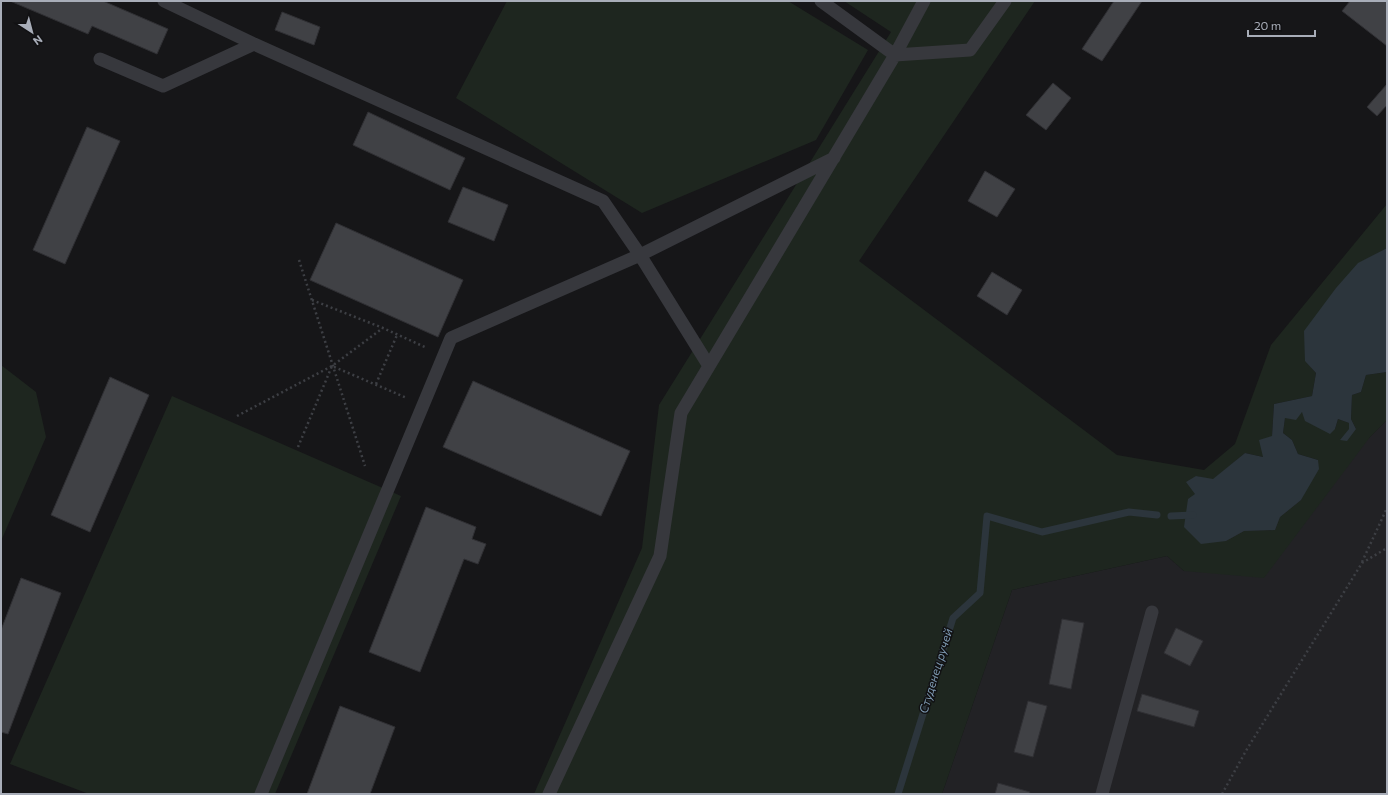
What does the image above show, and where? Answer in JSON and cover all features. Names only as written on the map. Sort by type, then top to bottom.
[{"type":"lane","points":[[164,1],[254,44],[603,201],[640,255],[709,366]]},
{"type":"lane","points":[[821,1],[895,56],[970,50],[1005,1]]},
{"type":"lane","points":[[549,794],[660,556],[681,413],[895,56],[924,1]]},
{"type":"lane","points":[[100,59],[163,86],[254,44]]},
{"type":"lane","points":[[261,794],[451,338],[640,255],[834,158]]},
{"type":"lane","points":[[1102,794],[1152,612]]},
{"type":"path","points":[[299,260],[365,466]]},
{"type":"path","points":[[311,300],[383,328],[444,356]]},
{"type":"path","points":[[237,416],[332,366],[383,328]]},
{"type":"path","points":[[376,384],[397,334]]},
{"type":"path","points":[[332,366],[424,405]]},
{"type":"path","points":[[298,447],[332,366]]},
{"type":"path","points":[[1222,794],[1247,749],[1362,563],[1387,508]]},
{"type":"path","points":[[1362,563],[1387,548]]},
{"type":"shaded area","points":[[507,1],[788,1],[868,50],[816,140],[642,213],[456,98]]},
{"type":"shaded area","points":[[844,1],[1035,1],[859,261],[1117,455],[1204,470],[1235,444],[1271,345],[1387,204],[1387,248],[1358,264],[1305,360],[1316,373],[1312,396],[1274,404],[1272,436],[1263,457],[1245,453],[1213,480],[1196,476],[1195,494],[1226,541],[1244,531],[1275,530],[1280,517],[1301,500],[1318,460],[1298,454],[1292,440],[1283,433],[1285,418],[1302,412],[1335,429],[1338,419],[1349,423],[1349,429],[1356,429],[1351,419],[1352,395],[1361,392],[1366,375],[1387,372],[1387,420],[1370,437],[1264,578],[1184,571],[1167,556],[1012,590],[942,794],[534,794],[642,548],[659,405],[891,32]]},
{"type":"shaded area","points":[[1387,248],[1387,372],[1366,375],[1361,392],[1352,395],[1351,419],[1356,429],[1347,441],[1340,440],[1349,429],[1349,423],[1338,419],[1335,429],[1330,434],[1305,421],[1302,412],[1296,420],[1285,418],[1283,433],[1292,440],[1298,454],[1318,460],[1319,469],[1301,500],[1280,517],[1275,530],[1244,531],[1226,541],[1201,544],[1184,527],[1188,499],[1195,494],[1186,482],[1196,476],[1213,479],[1245,453],[1263,457],[1259,440],[1272,436],[1274,404],[1312,396],[1316,373],[1305,361],[1304,331],[1336,288],[1358,263]]},
{"type":"shaded area","points":[[1,365],[36,392],[46,437],[1,541]]},
{"type":"shaded area","points":[[172,396],[401,496],[275,794],[89,794],[10,764]]},
{"type":"shaded area","points":[[1387,420],[1387,794],[942,794],[1012,590],[1167,556],[1184,571],[1370,437]]},
{"type":"building","points":[[10,1],[103,1],[168,29],[157,54],[92,26],[88,34]]},
{"type":"building","points":[[1114,1],[1142,1],[1102,61],[1082,49]]},
{"type":"building","points":[[1350,1],[1387,1],[1387,46],[1342,11]]},
{"type":"building","points":[[282,12],[320,27],[314,45],[275,30]]},
{"type":"building","points":[[1053,83],[1071,98],[1046,130],[1026,115]]},
{"type":"building","points":[[1387,84],[1387,105],[1377,116],[1367,107]]},
{"type":"building","points":[[368,112],[465,158],[450,190],[353,145]]},
{"type":"building","points":[[87,127],[120,141],[65,264],[33,250]]},
{"type":"building","points":[[985,171],[1015,189],[997,217],[968,201]]},
{"type":"building","points":[[463,187],[508,205],[494,241],[448,222]]},
{"type":"building","points":[[336,223],[463,280],[438,337],[310,280]]},
{"type":"building","points":[[992,272],[1022,290],[1007,315],[977,296]]},
{"type":"building","points":[[110,377],[149,395],[90,532],[51,515]]},
{"type":"building","points":[[473,381],[630,451],[601,516],[443,447]]},
{"type":"building","points":[[426,507],[476,527],[472,539],[486,544],[478,564],[464,559],[420,672],[369,652]]},
{"type":"building","points":[[21,578],[61,593],[8,734],[1,732],[1,630]]},
{"type":"building","points":[[1062,619],[1084,623],[1071,689],[1049,684]]},
{"type":"building","points":[[1176,628],[1203,641],[1190,666],[1164,653]]},
{"type":"building","points":[[1142,694],[1199,711],[1194,727],[1137,711]]},
{"type":"building","points":[[1028,701],[1047,706],[1033,757],[1014,752]]},
{"type":"building","points":[[340,706],[395,727],[370,794],[307,794]]},
{"type":"building","points":[[998,783],[1030,792],[1029,794],[995,794]]},
{"type":"waterway","name":"Студенец ручей","points":[[898,794],[953,618],[980,593],[987,516],[1042,532],[1129,512],[1157,515]]},
{"type":"waterway","name":"Студенец ручей","points":[[1171,516],[1193,515]]}]
